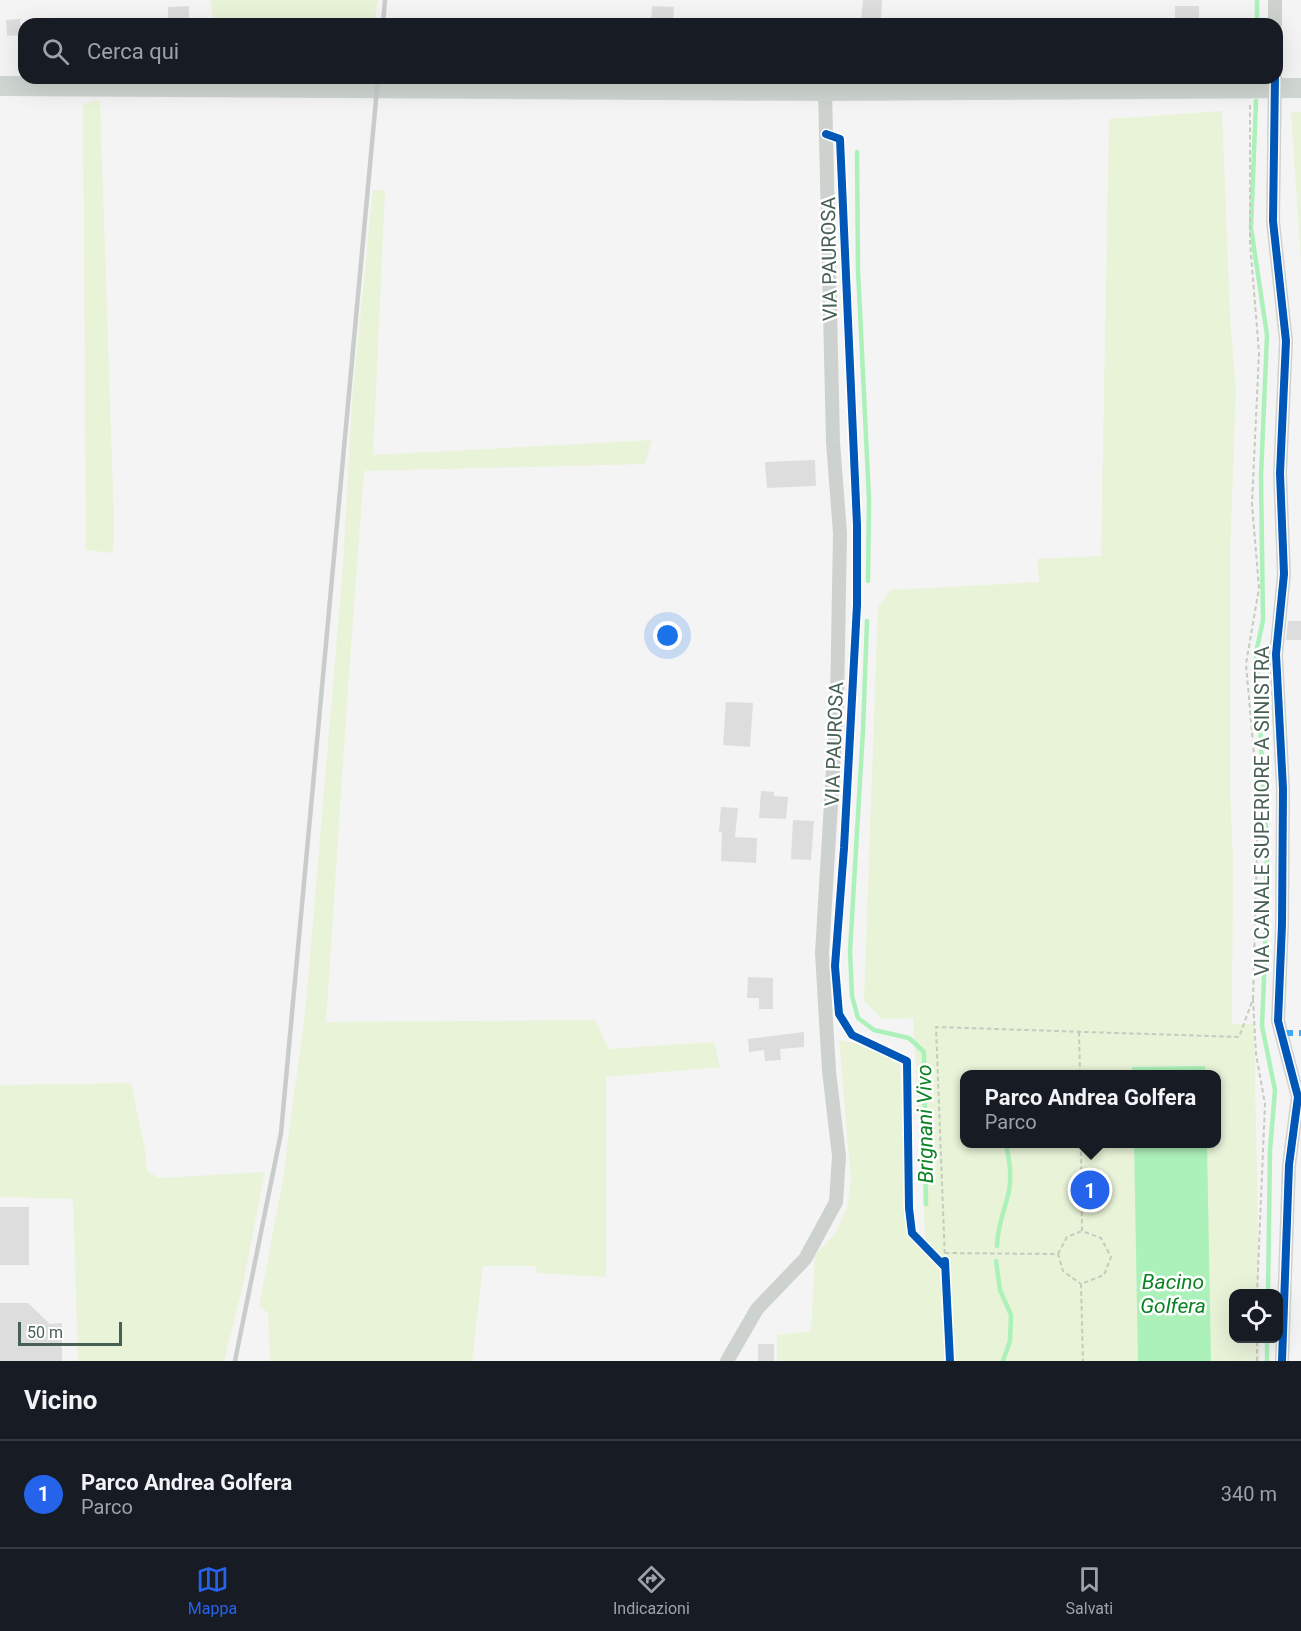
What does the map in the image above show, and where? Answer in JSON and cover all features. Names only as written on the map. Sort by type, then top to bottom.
[{"type":"main road","points":[[0,86],[825,91],[1250,90],[1271,84]]},
{"type":"main road","points":[[1280,84],[1301,88]]},
{"type":"street","points":[[1275,0],[1275,18]]},
{"type":"street","name":"VIA CANALE SUPERIORE A SINISTRA","points":[[1275,84],[1273,221],[1286,341],[1280,473],[1284,574],[1276,654],[1283,789],[1282,925],[1278,1021],[1298,1097],[1289,1165],[1281,1361]]},
{"type":"street","name":"VIA PAUROSA","points":[[727,1361],[757,1308],[805,1260],[836,1202],[839,1156],[829,1071],[822,953],[837,703],[840,533],[833,442],[825,91]]},
{"type":"path","points":[[1250,90],[1250,242],[1259,353],[1252,504],[1259,588],[1246,664],[1256,778],[1257,851],[1252,999],[1256,1054],[1265,1104],[1257,1289]]},
{"type":"path","points":[[1058,1254],[942,1258],[936,1027],[1239,1037],[1252,999]]},
{"type":"path","points":[[1079,1032],[1080,1070]]},
{"type":"path","points":[[1081,1148],[1082,1231]]},
{"type":"path","points":[[1082,1231],[1101,1238],[1110,1257],[1104,1275],[1081,1284],[1063,1272],[1058,1254],[1066,1237],[1082,1231]]},
{"type":"path","points":[[1081,1284],[1083,1361]]},
{"type":"path","points":[[1257,1343],[1257,1361]]},
{"type":"shaded area","points":[[210,0],[378,0],[375,18],[213,18]]},
{"type":"shaded area","points":[[100,100],[114,522],[113,553],[86,550],[83,104]]},
{"type":"shaded area","points":[[1222,111],[1230,317],[1236,389],[1230,557],[1232,1024],[1254,1024],[1259,1289],[1229,1289],[1229,1343],[1260,1343],[1260,1361],[777,1361],[777,1335],[811,1331],[815,1255],[835,1234],[847,1207],[851,1181],[839,1040],[868,1046],[900,1062],[906,1229],[926,1253],[913,1018],[882,1019],[864,1001],[878,607],[891,590],[1039,582],[1037,559],[1101,556],[1109,119]]},
{"type":"shaded area","points":[[1291,112],[1301,112],[1301,263]]},
{"type":"shaded area","points":[[373,190],[385,191],[373,455],[652,440],[645,464],[364,471],[326,1022],[595,1020],[609,1049],[714,1042],[720,1067],[606,1077],[606,1277],[538,1273],[535,1266],[483,1266],[472,1361],[270,1361],[268,1313],[259,1306],[283,1179],[306,1004],[343,566],[352,401]]},
{"type":"shaded area","points":[[131,1083],[147,1171],[159,1178],[265,1172],[241,1294],[224,1361],[78,1361],[73,1199],[0,1197],[0,1085]]},
{"type":"water","points":[[1205,1066],[1205,1070],[1132,1070],[1132,1067]]},
{"type":"water","name":"Bacino Golfera","points":[[1134,1148],[1207,1148],[1211,1361],[1138,1361]]},
{"type":"building","points":[[863,0],[882,0],[881,18],[861,18]]},
{"type":"building","points":[[189,6],[189,18],[168,18],[168,7]]},
{"type":"building","points":[[652,6],[674,7],[673,18],[651,18]]},
{"type":"building","points":[[1175,6],[1199,6],[1199,18],[1175,18]]},
{"type":"building","points":[[18,19],[18,35],[7,36],[6,20]]},
{"type":"building","points":[[815,460],[816,486],[767,488],[765,462]]},
{"type":"building","points":[[1288,621],[1301,621],[1301,640],[1286,640]]},
{"type":"building","points":[[726,702],[753,703],[750,747],[723,745]]},
{"type":"building","points":[[761,791],[774,792],[774,796],[788,797],[786,819],[759,818]]},
{"type":"building","points":[[721,807],[738,808],[735,837],[757,838],[756,863],[721,861],[722,832],[719,832]]},
{"type":"building","points":[[793,820],[814,821],[811,860],[791,859]]},
{"type":"building","points":[[748,977],[773,978],[773,1009],[759,1009],[759,998],[747,998]]},
{"type":"building","points":[[804,1032],[804,1047],[780,1049],[781,1060],[765,1061],[764,1050],[749,1052],[748,1039]]},
{"type":"building","points":[[0,1207],[29,1207],[29,1265],[0,1265]]},
{"type":"building","points":[[0,1303],[28,1303],[50,1324],[62,1323],[62,1361],[0,1361]]},
{"type":"building","points":[[758,1344],[774,1344],[774,1361],[758,1361]]},
{"type":"waterway","points":[[1257,0],[1257,18]]},
{"type":"waterway","points":[[1256,101],[1251,228],[1267,335],[1261,476],[1263,620],[1256,653],[1267,849],[1262,1026],[1275,1090],[1270,1150],[1268,1289]]},
{"type":"waterway","points":[[857,152],[858,270],[869,499],[868,581]]},
{"type":"waterway","name":"Brignani Vivo","points":[[867,621],[850,951],[852,996],[858,1018],[874,1030],[909,1038],[924,1052],[926,1204]]},
{"type":"waterway","points":[[997,1246],[1010,1185],[1007,1148]]},
{"type":"waterway","points":[[996,1261],[1000,1290],[1011,1315],[1010,1341],[1003,1361]]},
{"type":"waterway","points":[[1267,1343],[1267,1361]]},
{"type":"railway","points":[[384,18],[385,0]]},
{"type":"railway","points":[[235,1361],[281,1133],[377,84]]},
{"type":"marked path","points":[[1281,1033],[1301,1033]]},
{"type":"cycle path","points":[[1275,84],[1273,221],[1286,341],[1280,473],[1284,574],[1276,654],[1283,789],[1282,925],[1278,1021],[1298,1097],[1289,1165],[1282,1361]]},
{"type":"cycle path","points":[[826,134],[840,139],[857,525],[857,605],[844,848],[835,966],[839,1014],[852,1035],[907,1061],[909,1208],[912,1233],[945,1267]]},
{"type":"cycle path","points":[[945,1261],[950,1361]]},
{"type":"place","name":"Parco Andrea Golfera","points":[[1090,1190]]}]
